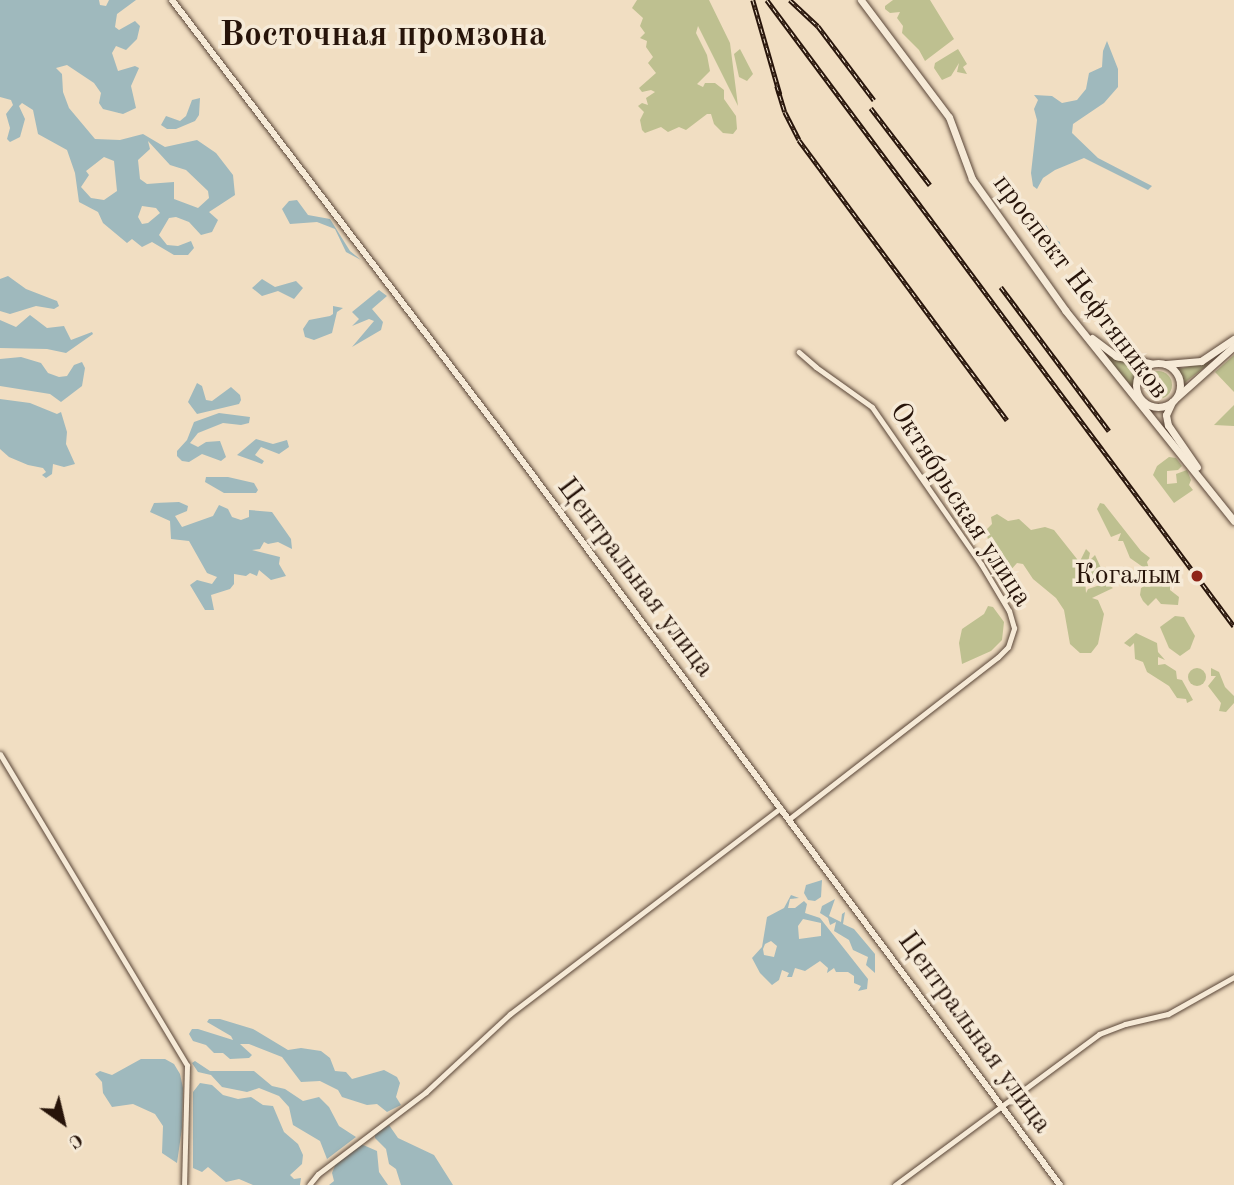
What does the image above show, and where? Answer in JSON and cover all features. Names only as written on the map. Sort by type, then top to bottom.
[{"type":"main road","name":"проспект Нефтяников","points":[[861,0],[949,117],[972,179],[1065,310],[1234,522]]},
{"type":"main road","points":[[1065,310],[1110,353],[1130,361],[1166,364],[1201,361],[1234,339]]},
{"type":"main road","points":[[1127,387],[1141,400],[1156,407],[1173,401],[1234,346]]},
{"type":"main road","points":[[1151,415],[1136,389],[1137,378],[1144,368],[1154,363]]},
{"type":"main road","points":[[1166,364],[1175,371],[1180,381],[1166,415],[1168,425],[1210,489]]},
{"type":"street","name":"Центральная улица","points":[[172,0],[500,431],[1060,1185]]},
{"type":"street","name":"Октябрьская улица","points":[[789,819],[1003,652],[1012,641],[1014,628],[1013,618],[981,564],[872,407],[799,352]]},
{"type":"street","points":[[0,754],[187,1065],[184,1185]]},
{"type":"street","points":[[309,1185],[318,1174],[426,1092],[510,1014],[780,808]]},
{"type":"street","points":[[895,1185],[1103,1032],[1168,1014],[1234,977]]},
{"type":"green space","points":[[637,0],[709,0],[730,43],[738,106],[698,26],[696,33],[707,55],[710,71],[697,84],[703,87],[705,83],[715,83],[724,90],[724,99],[736,116],[737,129],[733,134],[723,133],[714,124],[711,114],[707,114],[686,130],[679,127],[668,132],[661,127],[645,133],[642,130],[640,120],[644,112],[638,106],[642,103],[648,105],[646,98],[655,92],[642,92],[639,88],[656,73],[648,63],[653,57],[646,47],[647,41],[640,38],[645,33],[640,26],[643,18],[632,8]]},
{"type":"green space","points":[[893,0],[930,0],[954,39],[925,61],[919,50],[902,33],[903,26],[897,18],[900,12],[890,13],[885,9]]},
{"type":"green space","points":[[740,49],[753,74],[747,81],[739,77],[734,54]]},
{"type":"green space","points":[[958,49],[967,64],[963,67],[967,74],[957,72],[959,63],[951,76],[942,80],[934,68],[935,63]]},
{"type":"green space","points":[[1234,355],[1234,392],[1215,372]]},
{"type":"green space","points":[[1109,356],[1140,367],[1133,388],[1107,358]]},
{"type":"green space","points":[[1208,362],[1209,364],[1183,384],[1178,369]]},
{"type":"green space","points":[[1158,371],[1168,375],[1172,385],[1168,395],[1158,399],[1148,395],[1144,385],[1148,375]]},
{"type":"green space","points":[[1234,405],[1234,426],[1214,425]]},
{"type":"green space","points":[[1169,457],[1176,458],[1182,466],[1178,470],[1167,471],[1167,484],[1177,483],[1176,474],[1187,470],[1191,480],[1189,485],[1193,490],[1174,503],[1153,475],[1157,466]]},
{"type":"green space","points":[[1100,503],[1104,504],[1141,551],[1150,558],[1147,562],[1150,572],[1130,558],[1123,541],[1118,541],[1121,533],[1111,537],[1097,509]]},
{"type":"green space","points":[[997,514],[1008,521],[1019,519],[1031,530],[1045,527],[1054,530],[1077,559],[1084,576],[1090,571],[1080,561],[1086,549],[1090,553],[1088,562],[1095,555],[1101,568],[1110,573],[1105,581],[1093,584],[1085,579],[1086,593],[1088,589],[1106,583],[1113,588],[1092,598],[1098,600],[1104,614],[1098,644],[1091,653],[1080,653],[1070,644],[1064,610],[1056,598],[1033,579],[1023,564],[1017,563],[1009,572],[1006,570],[989,545],[986,530],[992,524],[991,517]]},
{"type":"green space","points":[[1158,578],[1170,582],[1170,590],[1179,597],[1178,605],[1161,604],[1156,598],[1148,606],[1143,601],[1141,588]]},
{"type":"green space","points":[[988,606],[993,607],[1004,622],[1002,640],[991,651],[962,664],[959,643],[962,629],[984,614]]},
{"type":"green space","points":[[1175,616],[1184,617],[1195,636],[1190,649],[1180,656],[1169,648],[1160,627]]},
{"type":"green space","points":[[1136,633],[1157,643],[1158,652],[1165,660],[1158,657],[1158,665],[1165,664],[1176,671],[1177,679],[1182,680],[1193,700],[1187,703],[1186,699],[1177,698],[1169,686],[1147,672],[1143,662],[1135,659],[1134,643],[1130,647],[1124,643]]},
{"type":"green space","points":[[1197,668],[1203,671],[1206,677],[1203,683],[1197,686],[1191,683],[1188,677],[1191,671]]},
{"type":"green space","points":[[1211,668],[1219,672],[1225,687],[1234,696],[1234,703],[1226,712],[1219,711],[1221,703],[1208,686],[1216,676],[1211,676]]},
{"type":"water","points":[[0,0],[99,0],[100,5],[106,6],[109,0],[136,0],[117,14],[115,27],[119,30],[135,21],[140,26],[137,39],[126,50],[116,46],[112,53],[118,71],[135,66],[139,68],[131,86],[136,108],[123,114],[103,109],[99,103],[101,93],[94,83],[67,65],[56,68],[62,74],[63,92],[69,108],[95,139],[120,140],[143,134],[165,147],[197,140],[216,153],[233,175],[235,195],[209,212],[218,220],[212,232],[201,235],[189,222],[176,217],[169,218],[159,235],[167,245],[178,246],[191,241],[194,248],[188,255],[174,255],[152,242],[142,247],[132,239],[127,243],[103,223],[98,212],[79,202],[75,173],[67,150],[38,134],[33,110],[22,103],[19,106],[25,119],[20,137],[10,142],[7,139],[10,128],[6,114],[13,105],[11,100],[0,97]],"holes":[[[148,141],[170,165],[186,170],[208,191],[209,198],[198,208],[174,199],[174,182],[147,184],[140,179],[138,160],[150,149]],[[104,157],[114,161],[117,191],[104,200],[91,198],[81,187],[89,175],[86,171]],[[142,206],[156,208],[160,213],[148,223],[142,224],[138,217]]]},
{"type":"water","points":[[1107,41],[1118,69],[1118,87],[1104,103],[1073,124],[1072,133],[1098,158],[1152,186],[1148,190],[1084,158],[1055,170],[1043,178],[1037,189],[1033,186],[1031,173],[1037,120],[1034,109],[1038,100],[1034,95],[1052,96],[1062,103],[1077,100],[1086,89],[1089,73],[1102,67]]},
{"type":"water","points":[[200,98],[199,115],[195,121],[176,129],[167,129],[161,125],[166,116],[180,121],[186,116],[192,100]]},
{"type":"water","points":[[297,200],[308,215],[330,219],[350,251],[361,260],[346,252],[335,229],[317,222],[290,224],[282,209],[289,201]]},
{"type":"water","points":[[1046,225],[1054,239],[1060,242],[1062,265],[1051,251],[1044,229]]},
{"type":"water","points":[[8,276],[26,289],[57,301],[59,306],[54,309],[36,306],[10,314],[0,311],[0,279]]},
{"type":"water","points":[[262,279],[275,287],[296,281],[303,288],[294,299],[278,291],[262,296],[252,288]]},
{"type":"water","points":[[379,290],[387,296],[372,309],[383,322],[381,330],[352,347],[374,321],[369,319],[352,326],[359,319],[352,312]]},
{"type":"water","points":[[333,306],[343,308],[337,312],[332,333],[314,340],[305,337],[303,329],[309,320],[330,316],[333,314]]},
{"type":"water","points":[[30,315],[47,328],[64,326],[71,340],[92,332],[93,334],[66,353],[47,349],[0,348],[0,320],[16,327]]},
{"type":"water","points":[[21,357],[41,363],[48,373],[59,377],[67,376],[74,365],[82,362],[85,368],[82,386],[61,402],[50,394],[0,386],[0,359]]},
{"type":"water","points":[[197,383],[202,386],[206,400],[212,401],[231,387],[240,395],[241,400],[239,404],[197,414],[188,402]]},
{"type":"water","points":[[0,399],[30,403],[57,414],[61,412],[67,432],[66,444],[75,464],[64,467],[53,464],[52,474],[46,478],[42,475],[46,472],[43,468],[9,457],[0,449]]},
{"type":"water","points":[[219,413],[250,417],[249,423],[223,423],[198,433],[190,443],[198,447],[206,442],[220,441],[226,457],[221,461],[202,454],[189,462],[182,461],[177,456],[177,451],[187,440],[194,422]]},
{"type":"water","points":[[256,439],[273,444],[287,440],[289,447],[279,454],[261,447],[255,455],[264,461],[262,464],[237,455]]},
{"type":"water","points":[[206,477],[228,477],[254,483],[258,490],[256,493],[224,493],[205,482]]},
{"type":"water","points":[[179,502],[188,506],[187,511],[175,516],[182,527],[213,516],[219,505],[228,509],[232,517],[241,520],[249,517],[249,510],[272,512],[291,539],[292,549],[278,542],[264,542],[260,549],[252,550],[280,557],[279,564],[286,576],[271,580],[259,570],[257,576],[250,573],[246,576],[234,574],[234,584],[230,589],[211,595],[214,610],[205,610],[190,585],[197,580],[212,584],[217,577],[207,573],[189,541],[171,539],[170,521],[150,512],[154,503]]},
{"type":"water","points":[[822,880],[821,897],[815,901],[808,900],[804,893],[806,885]]},
{"type":"water","points":[[791,895],[799,898],[790,899],[788,908],[795,908],[804,901],[807,904],[805,913],[820,918],[868,979],[867,989],[858,991],[861,986],[854,983],[854,976],[848,972],[836,972],[834,968],[827,973],[828,968],[820,961],[805,971],[795,968],[792,977],[787,977],[789,973],[782,970],[779,980],[772,985],[760,973],[752,958],[762,947],[767,917],[784,908]],"holes":[[[803,919],[821,923],[821,936],[799,939],[798,926]],[[771,941],[777,946],[774,957],[764,955],[765,944]]]},
{"type":"water","points":[[835,899],[829,916],[841,922],[845,912],[843,924],[854,929],[875,954],[875,973],[866,965],[868,957],[853,950],[849,940],[834,931],[836,922],[830,925],[828,918],[820,913],[822,906]]},
{"type":"water","points":[[209,1019],[220,1019],[253,1029],[288,1050],[301,1048],[321,1051],[330,1058],[335,1071],[346,1072],[352,1079],[384,1070],[397,1077],[400,1083],[396,1097],[401,1105],[387,1112],[377,1104],[367,1105],[342,1097],[338,1090],[320,1081],[301,1082],[282,1057],[249,1044],[240,1044],[252,1055],[249,1058],[230,1059],[223,1053],[214,1053],[206,1045],[193,1041],[189,1034],[192,1029],[198,1029],[233,1040],[231,1036],[207,1022]]},
{"type":"water","points":[[141,1059],[165,1059],[174,1064],[180,1074],[183,1088],[182,1128],[177,1163],[162,1153],[163,1126],[155,1114],[133,1104],[112,1107],[103,1093],[102,1082],[95,1074],[100,1071],[112,1075]]},
{"type":"water","points":[[195,1061],[210,1071],[254,1071],[272,1086],[285,1089],[303,1101],[319,1097],[329,1107],[339,1126],[356,1137],[327,1159],[320,1141],[293,1125],[289,1107],[279,1096],[259,1088],[247,1092],[222,1087],[211,1075],[198,1072],[192,1063]]},
{"type":"water","points":[[200,1083],[212,1085],[223,1095],[238,1099],[251,1097],[263,1105],[273,1106],[284,1132],[298,1144],[303,1155],[302,1164],[290,1175],[294,1179],[301,1178],[300,1185],[253,1185],[239,1179],[226,1182],[208,1167],[202,1172],[193,1168],[193,1092]]},
{"type":"water","points":[[389,1125],[398,1138],[434,1155],[453,1185],[401,1185],[396,1169],[389,1164],[386,1149],[375,1138],[375,1133]]},
{"type":"water","points":[[361,1144],[377,1151],[379,1172],[388,1185],[329,1185],[334,1181],[332,1173],[336,1163]]},
{"type":"railway","points":[[753,0],[780,94]]},
{"type":"railway","points":[[767,0],[1234,626]]},
{"type":"railway","points":[[790,0],[818,26],[874,100]]},
{"type":"railway","points":[[777,86],[785,112],[799,140],[1007,420]]},
{"type":"railway","points":[[871,108],[930,185]]},
{"type":"railway","points":[[1001,287],[1109,431]]},
{"type":"place","name":"Когалым","points":[[1197,576]]},
{"type":"district","name":"Восточная промзона","points":[[383,36]]}]
